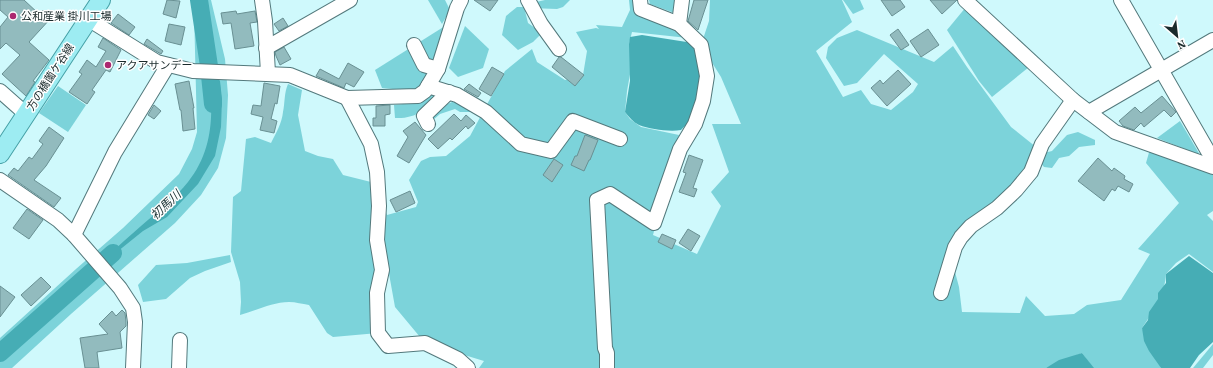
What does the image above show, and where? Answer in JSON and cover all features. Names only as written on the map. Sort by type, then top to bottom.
[{"type":"main road","name":"方の橋薗ケ谷線","points":[[0,154],[101,0]]},
{"type":"street","points":[[262,0],[268,73]]},
{"type":"street","points":[[266,48],[350,0]]},
{"type":"street","points":[[528,0],[540,24],[559,49]]},
{"type":"street","points":[[607,368],[597,200],[610,194],[654,223],[680,149],[695,124],[703,100],[707,76],[701,45],[679,24],[640,9],[640,0]]},
{"type":"street","points":[[679,24],[682,0]]},
{"type":"street","points":[[1121,0],[1213,160]]},
{"type":"street","points":[[967,1],[1074,100],[1115,132],[1213,167]]},
{"type":"street","points":[[88,19],[157,62],[193,71],[290,74],[347,98],[418,96],[425,91],[438,69],[457,3]]},
{"type":"street","points":[[1089,112],[1213,40]]},
{"type":"street","points":[[414,45],[424,65],[438,69]]},
{"type":"street","points":[[74,235],[115,152],[168,65]]},
{"type":"street","points":[[428,86],[458,95],[486,112],[521,144],[551,151],[573,121],[620,139]]},
{"type":"street","points":[[0,91],[26,114]]},
{"type":"street","points":[[428,124],[424,116],[449,92]]},
{"type":"street","points":[[347,98],[371,144],[377,172],[379,206],[376,240],[382,270],[377,293],[378,333],[388,346],[425,343],[458,359],[468,368]]},
{"type":"street","points":[[941,293],[955,247],[961,237],[971,226],[997,208],[1016,190],[1031,172],[1042,144],[1074,100]]},
{"type":"street","points":[[0,180],[58,220],[74,235],[120,288],[133,308],[135,322],[133,368]]},
{"type":"street","points":[[179,368],[180,340]]},
{"type":"shaded area","points":[[192,0],[211,0],[225,59],[228,95],[226,138],[218,168],[201,195],[175,223],[12,368],[0,368],[0,338],[123,228],[179,174],[192,149],[197,132],[194,10]]},
{"type":"shaded area","points":[[428,0],[445,0],[450,10],[442,24]]},
{"type":"shaded area","points":[[545,0],[570,0],[563,7],[557,9],[530,8],[536,2]]},
{"type":"shaded area","points":[[629,0],[634,0],[637,14],[652,13],[688,38],[632,32],[629,44],[634,52],[625,112],[630,119],[641,127],[679,135],[653,235],[697,254],[721,206],[711,192],[729,172],[712,124],[741,124],[721,77],[701,45],[709,21],[710,0],[842,0],[852,22],[816,51],[843,97],[861,90],[871,104],[891,110],[913,92],[918,84],[884,54],[857,83],[844,86],[826,58],[828,47],[837,38],[857,30],[934,62],[953,46],[1011,127],[1036,147],[1023,177],[996,203],[966,225],[955,272],[959,287],[962,312],[1020,313],[1026,296],[1045,316],[1074,314],[1087,305],[1121,300],[1150,254],[1138,249],[1179,203],[1146,163],[1150,149],[1213,169],[1213,211],[1207,215],[1213,221],[1213,272],[1189,254],[1176,263],[1166,274],[1164,287],[1161,294],[1154,309],[1142,328],[1161,368],[1093,368],[1082,353],[1046,368],[479,368],[484,361],[425,343],[395,307],[386,257],[378,333],[333,337],[327,333],[309,305],[294,302],[276,303],[240,315],[240,282],[231,252],[233,197],[241,191],[246,139],[255,137],[271,143],[281,120],[288,84],[302,90],[298,115],[305,151],[318,156],[333,159],[343,175],[375,183],[387,215],[416,207],[418,202],[409,180],[421,161],[430,157],[446,156],[470,136],[505,71],[532,49],[537,62],[565,80],[583,75],[587,51],[576,32],[596,28],[599,29],[596,25],[622,27],[630,10]]},
{"type":"shaded area","points":[[649,0],[677,0],[677,14],[650,4]]},
{"type":"shaded area","points":[[843,0],[860,0],[864,9],[853,14]]},
{"type":"shaded area","points":[[517,7],[524,7],[528,23],[542,33],[533,42],[518,50],[502,35],[506,16]]},
{"type":"shaded area","points":[[966,7],[1034,63],[992,97],[979,81],[947,30]]},
{"type":"shaded area","points":[[445,26],[433,78],[414,91],[382,88],[375,70]]},
{"type":"shaded area","points":[[465,26],[489,49],[483,68],[458,77],[449,68]]},
{"type":"shaded area","points":[[58,86],[86,105],[68,132],[39,113]]},
{"type":"shaded area","points":[[430,93],[441,96],[426,109],[415,115],[395,118],[394,105],[421,102]]},
{"type":"shaded area","points":[[452,102],[465,103],[472,112],[460,112],[455,109],[440,114],[433,120],[431,116],[443,106]]},
{"type":"shaded area","points":[[1180,121],[1200,155],[1157,138]]},
{"type":"shaded area","points":[[1078,132],[1095,140],[1095,145],[1079,147],[1069,156],[1059,158],[1052,168],[1044,167],[1039,161],[1045,151],[1052,151],[1067,135]]},
{"type":"shaded area","points":[[230,255],[231,262],[190,278],[166,299],[143,302],[138,285],[156,265],[187,263]]},
{"type":"shaded area","points":[[1213,344],[1213,355],[1203,368],[1193,368]]},
{"type":"water","points":[[642,35],[693,43],[700,68],[699,96],[693,115],[681,130],[654,129],[639,125],[625,112],[630,81],[630,37]]},
{"type":"water","points":[[209,79],[220,81],[222,99],[221,127],[215,156],[198,184],[167,217],[143,231],[107,260],[105,260],[118,246],[166,205],[188,182],[196,170],[207,146],[211,120],[211,93]]},
{"type":"water","points":[[1189,256],[1213,273],[1213,342],[1199,355],[1190,368],[1161,368],[1144,341],[1142,328],[1148,320],[1149,312],[1158,299],[1158,293],[1166,283],[1166,274]]},
{"type":"water","points":[[1082,353],[1094,368],[1046,368],[1059,360]]},
{"type":"building","points":[[0,0],[24,0],[39,14],[43,10],[51,18],[29,42],[49,60],[33,81],[35,82],[26,96],[2,74],[20,55],[6,43],[0,49],[0,27],[8,17],[0,10]]},
{"type":"building","points":[[167,0],[180,1],[176,18],[163,14]]},
{"type":"building","points":[[474,0],[498,0],[490,11]]},
{"type":"building","points":[[694,0],[708,0],[698,30],[688,21]]},
{"type":"building","points":[[881,0],[900,0],[905,7],[892,16]]},
{"type":"building","points":[[930,0],[957,0],[942,14]]},
{"type":"building","points":[[236,11],[237,14],[255,11],[257,22],[250,23],[254,46],[235,49],[231,23],[223,24],[221,13]]},
{"type":"building","points":[[118,14],[135,27],[129,35],[111,23]]},
{"type":"building","points":[[283,18],[288,26],[279,31],[274,24]]},
{"type":"building","points":[[169,24],[185,27],[181,45],[165,41]]},
{"type":"building","points":[[898,29],[909,45],[901,50],[890,35]]},
{"type":"building","points":[[928,29],[939,45],[921,57],[910,41]]},
{"type":"building","points":[[103,38],[121,50],[110,72],[106,70],[92,90],[95,92],[87,104],[69,92],[82,74],[79,72],[87,60],[96,67],[106,51],[98,47]]},
{"type":"building","points":[[147,39],[163,51],[161,54],[144,44]]},
{"type":"building","points":[[284,47],[291,59],[280,65],[275,52]]},
{"type":"building","points":[[559,57],[584,75],[575,86],[552,67]]},
{"type":"building","points":[[348,63],[364,72],[354,87],[346,83],[344,88],[316,76],[320,69],[339,79]]},
{"type":"building","points":[[492,67],[504,74],[491,96],[479,89]]},
{"type":"building","points":[[898,70],[911,84],[887,106],[871,88],[880,80],[883,84]]},
{"type":"building","points":[[189,81],[194,108],[195,129],[183,131],[181,110],[175,84]]},
{"type":"building","points":[[264,83],[280,86],[277,104],[275,103],[271,119],[277,121],[274,133],[260,130],[263,117],[251,114],[253,105],[261,106]]},
{"type":"building","points":[[469,84],[481,93],[478,97],[464,89]]},
{"type":"building","points":[[1162,96],[1176,112],[1171,117],[1164,110],[1144,127],[1141,123],[1134,130],[1123,126],[1119,121],[1135,107],[1141,113]]},
{"type":"building","points":[[154,105],[161,111],[154,119],[148,115]]},
{"type":"building","points":[[390,105],[390,114],[385,115],[385,126],[373,126],[373,118],[376,118],[376,106]]},
{"type":"building","points":[[454,114],[461,121],[466,115],[475,123],[468,129],[466,126],[452,140],[450,138],[438,149],[428,139]]},
{"type":"building","points":[[415,122],[426,135],[409,163],[397,156],[408,137],[403,131]]},
{"type":"building","points":[[49,127],[64,138],[46,166],[34,180],[61,198],[54,207],[8,175],[14,168],[18,171],[29,157],[32,159],[43,144],[39,141]]},
{"type":"building","points":[[585,135],[598,140],[584,171],[571,165],[575,156],[577,156]]},
{"type":"building","points":[[689,155],[703,160],[693,188],[697,189],[694,197],[679,192],[686,173],[683,172]]},
{"type":"building","points":[[1098,158],[1112,171],[1114,168],[1125,176],[1124,179],[1133,184],[1129,192],[1118,186],[1115,191],[1112,189],[1104,201],[1078,181]]},
{"type":"building","points":[[554,159],[563,165],[552,182],[543,175]]},
{"type":"building","points":[[410,191],[415,203],[396,212],[390,200]]},
{"type":"building","points":[[27,209],[43,220],[29,239],[13,228]]},
{"type":"building","points":[[688,229],[700,236],[691,251],[679,243]]},
{"type":"building","points":[[662,234],[676,240],[672,249],[658,242]]},
{"type":"building","points":[[41,277],[51,287],[31,306],[21,295]]},
{"type":"building","points":[[0,286],[15,297],[0,317]]},
{"type":"building","points":[[122,310],[125,313],[126,326],[120,332],[122,348],[97,352],[99,368],[85,368],[80,338],[108,334],[99,324],[112,311],[116,316]]},
{"type":"waterway","name":"初馬川","points":[[199,0],[213,104]]},
{"type":"waterway","name":"初馬川","points":[[0,353],[113,253]]},
{"type":"place","name":"公和産業 掛川工場","points":[[13,16]]},
{"type":"place","name":"アクアサンデー","points":[[108,65]]}]
